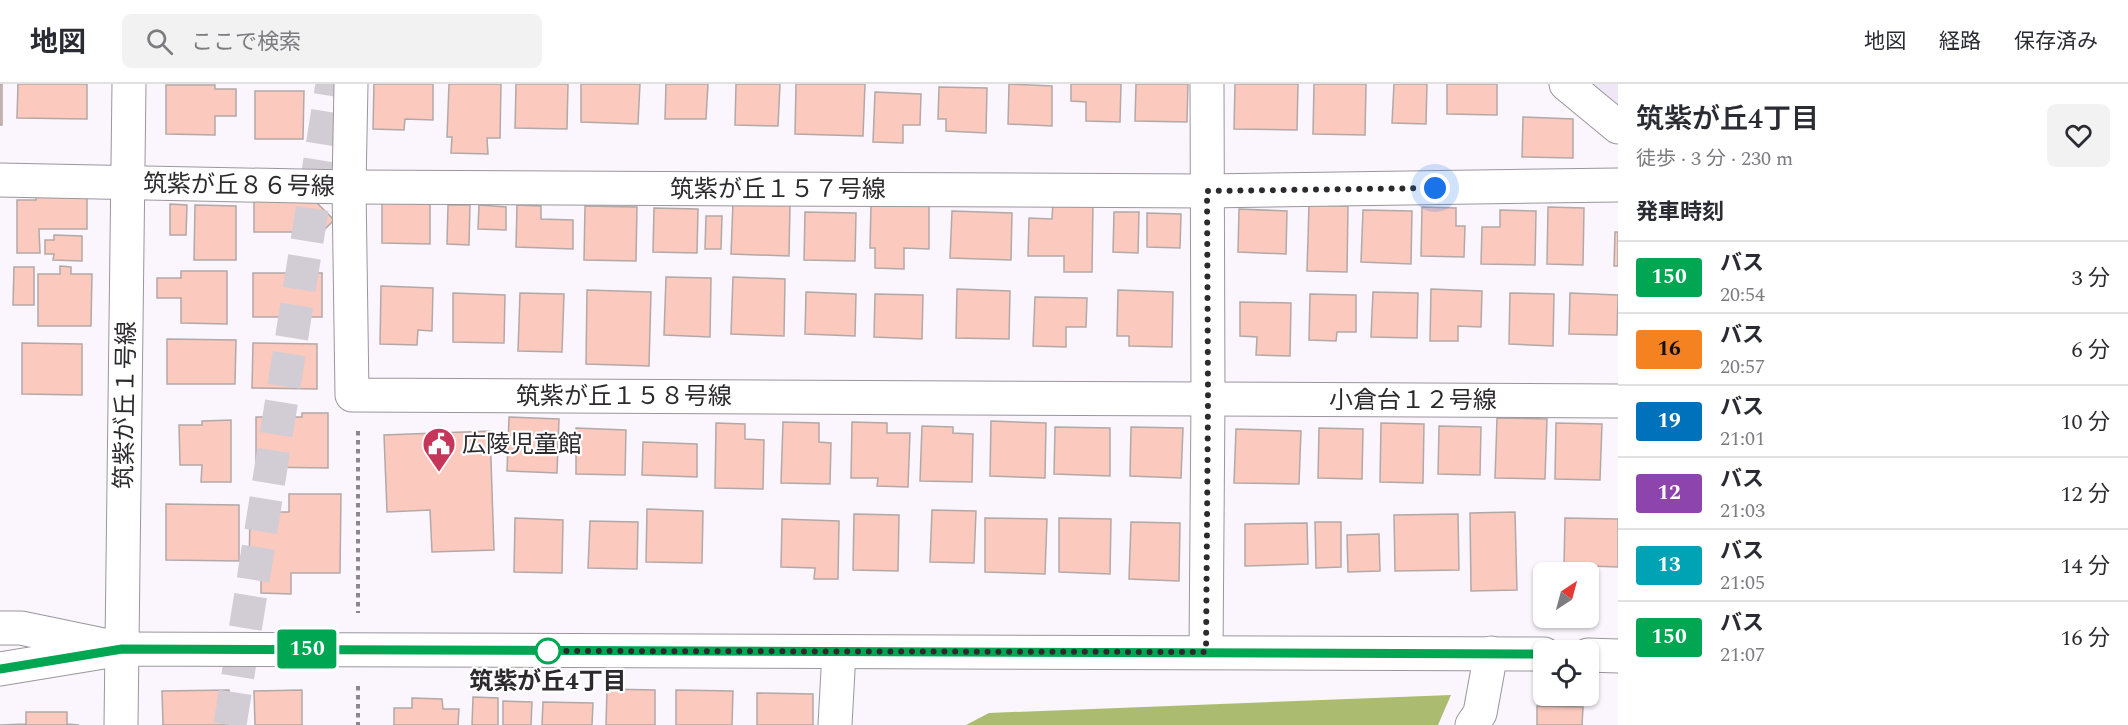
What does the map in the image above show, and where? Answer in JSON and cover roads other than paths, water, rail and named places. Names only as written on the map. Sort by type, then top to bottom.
[{"type":"street","name":"筑紫が丘１号線","points":[[121,725],[129,84]]},
{"type":"street","points":[[349,187],[351,84]]},
{"type":"street","points":[[1206,652],[1207,84]]},
{"type":"street","points":[[1566,84],[1618,127]]},
{"type":"street","name":"筑紫が丘８６号線","points":[[0,180],[349,187]]},
{"type":"street","name":"筑紫が丘１５７号線","points":[[349,187],[1207,191],[1618,185]]},
{"type":"street","name":"筑紫が丘１５８号線","points":[[349,187],[352,395],[1208,399]]},
{"type":"street","name":"小倉台１２号線","points":[[1208,399],[1618,401]]},
{"type":"street","points":[[0,628],[21,628],[122,649]]},
{"type":"street","points":[[0,669],[122,649],[1533,654]]},
{"type":"street","points":[[835,725],[839,652]]},
{"type":"street","points":[[1472,725],[1480,713],[1491,653]]},
{"type":"street","points":[[1599,655],[1618,656]]},
{"type":"tunnel","points":[[230,725],[332,84]]},
{"type":"place","name":"広陵児童館","points":[[439,473]]},
{"type":"place","name":"筑紫が丘4丁目","points":[[548,651]]}]
